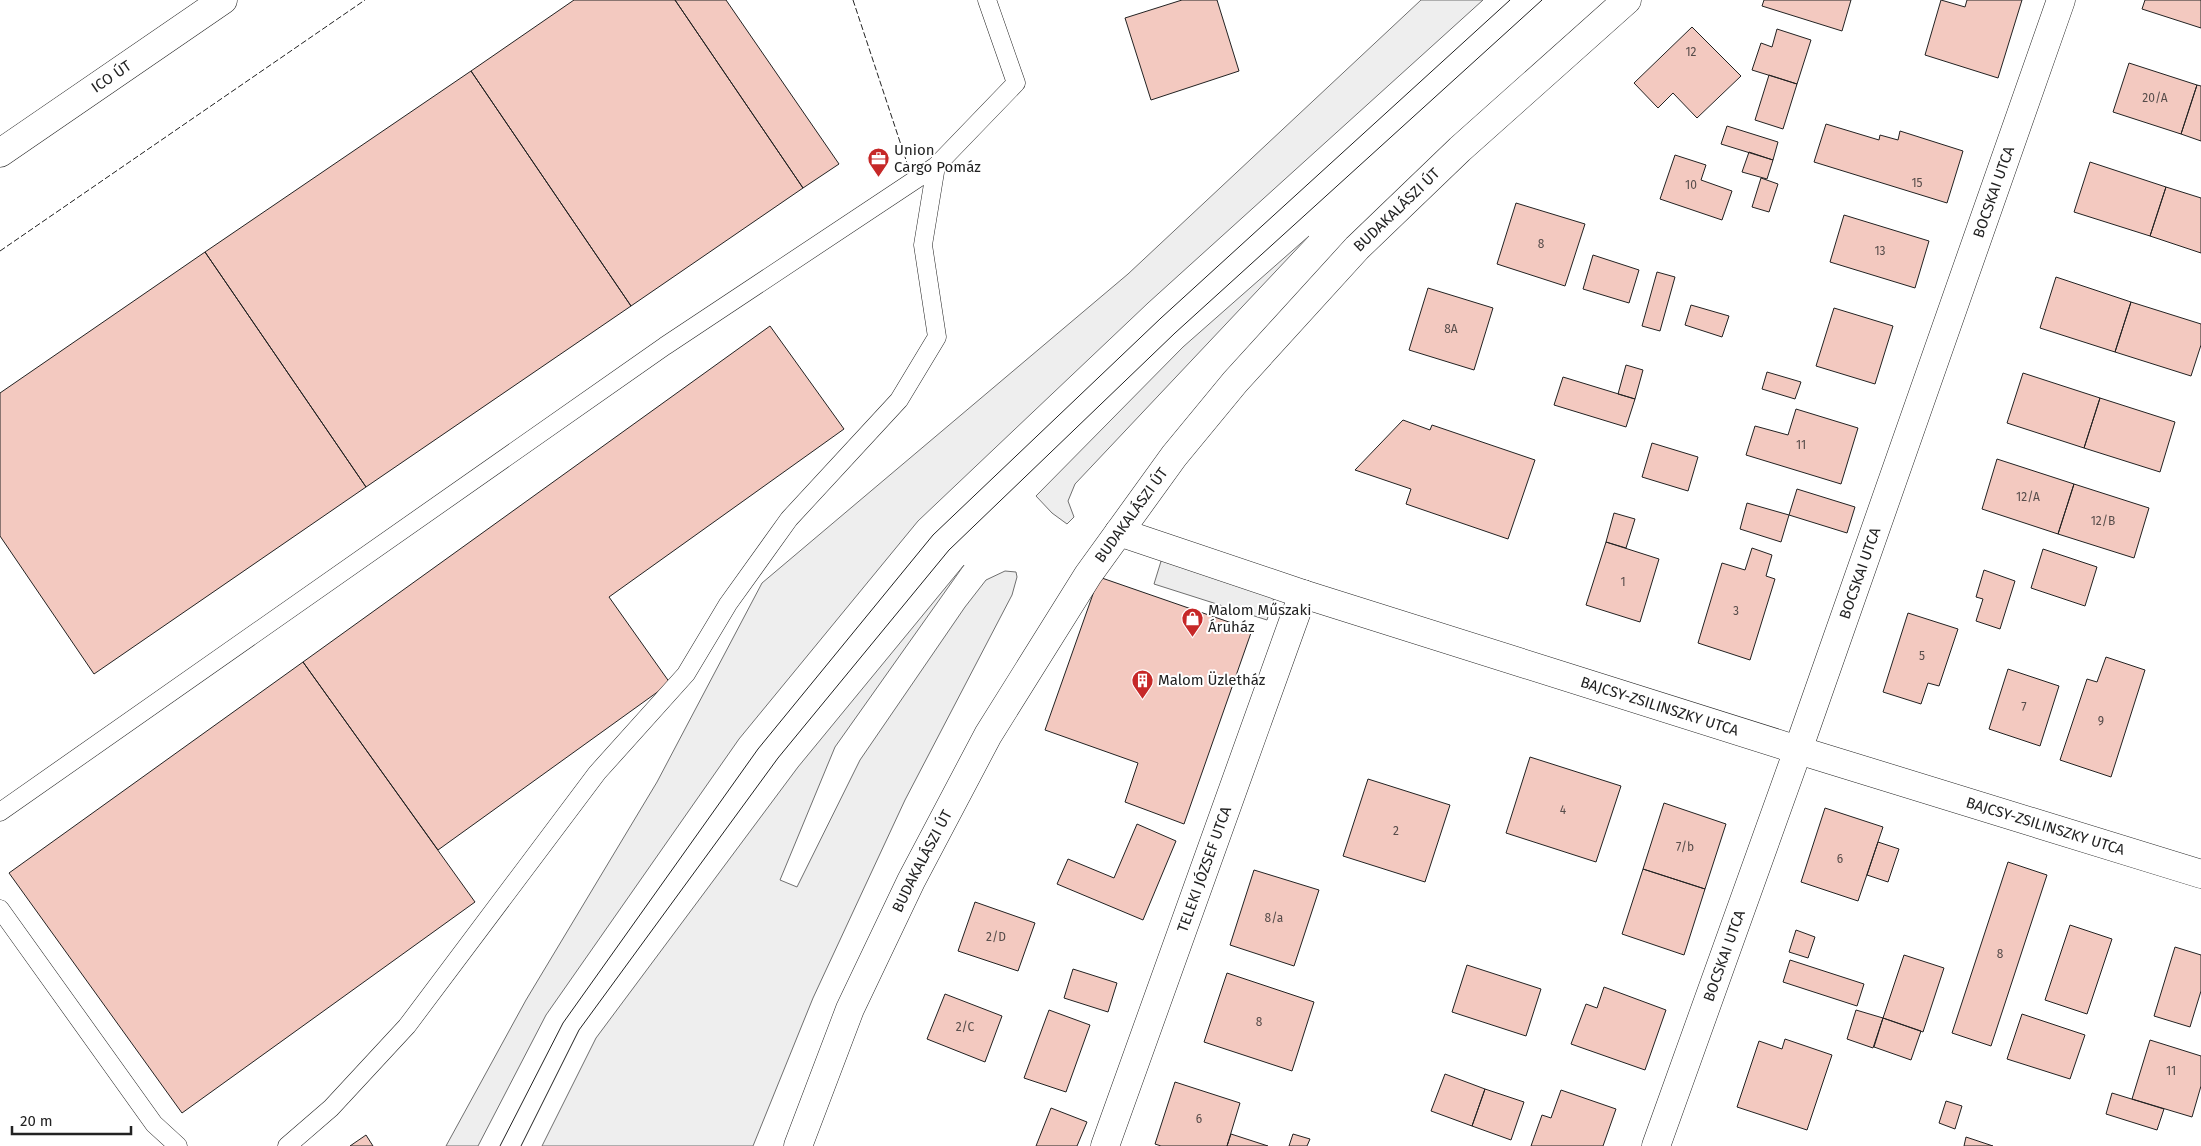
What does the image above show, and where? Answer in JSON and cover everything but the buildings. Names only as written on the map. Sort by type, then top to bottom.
[{"type":"street","name":"ICO ÚT","points":[[0,152],[223,0]]},
{"type":"street","name":"BUDAKALÁSZI ÚT","points":[[798,1146],[850,1009],[911,880],[988,735],[1088,575],[1119,532],[1174,456],[1235,382],[1357,248],[1467,143],[1627,0]]},
{"type":"street","name":"BOCSKAI UTCA","points":[[1656,1146],[1798,750],[2062,0]]},
{"type":"street","name":"BAJCSY-ZSILINSZKY UTCA","points":[[1119,532],[1303,594],[1798,750],[2201,874]]},
{"type":"street","name":"TELEKI JÓZSEF UTCA","points":[[1104,1146],[1303,594]]},
{"type":"lane","points":[[0,812],[664,346],[936,166],[1016,83],[987,0]]},
{"type":"lane","points":[[287,1146],[330,1108],[408,1026],[597,773],[686,674],[728,604],[789,519],[899,400],[937,337],[923,244],[936,166]]},
{"type":"lane","points":[[0,910],[154,1124],[178,1146]]},
{"type":"shaded area","points":[[1421,0],[1483,0],[1148,303],[918,521],[739,739],[546,1015],[478,1146],[446,1146],[526,1000],[657,782],[762,583],[1128,274]]},
{"type":"shaded area","points":[[1309,236],[1075,484],[1068,501],[1074,517],[1067,524],[1052,513],[1036,496],[1183,347]]},
{"type":"shaded area","points":[[1162,558],[1275,594],[1267,620],[1154,584]]},
{"type":"shaded area","points":[[964,565],[835,747],[780,880],[797,887],[860,760],[965,607],[986,580],[1005,571],[1016,572],[1017,577],[1012,595],[905,800],[813,998],[753,1146],[542,1146],[596,1038],[798,767]]},
{"type":"tram line","points":[[500,1146],[563,1023],[758,749],[933,535],[1161,318],[1510,0]]},
{"type":"tram line","points":[[521,1146],[579,1030],[778,758],[949,550],[1175,333],[1542,0]]},
{"type":"fence","points":[[0,251],[365,0]]},
{"type":"fence","points":[[853,0],[908,166]]},
{"type":"place","name":"Union Cargo Pomáz","points":[[878,178]]},
{"type":"place","name":"Malom Műszaki Áruház","points":[[1192,638]]},
{"type":"place","name":"Malom Üzletház","points":[[1142,699]]}]
